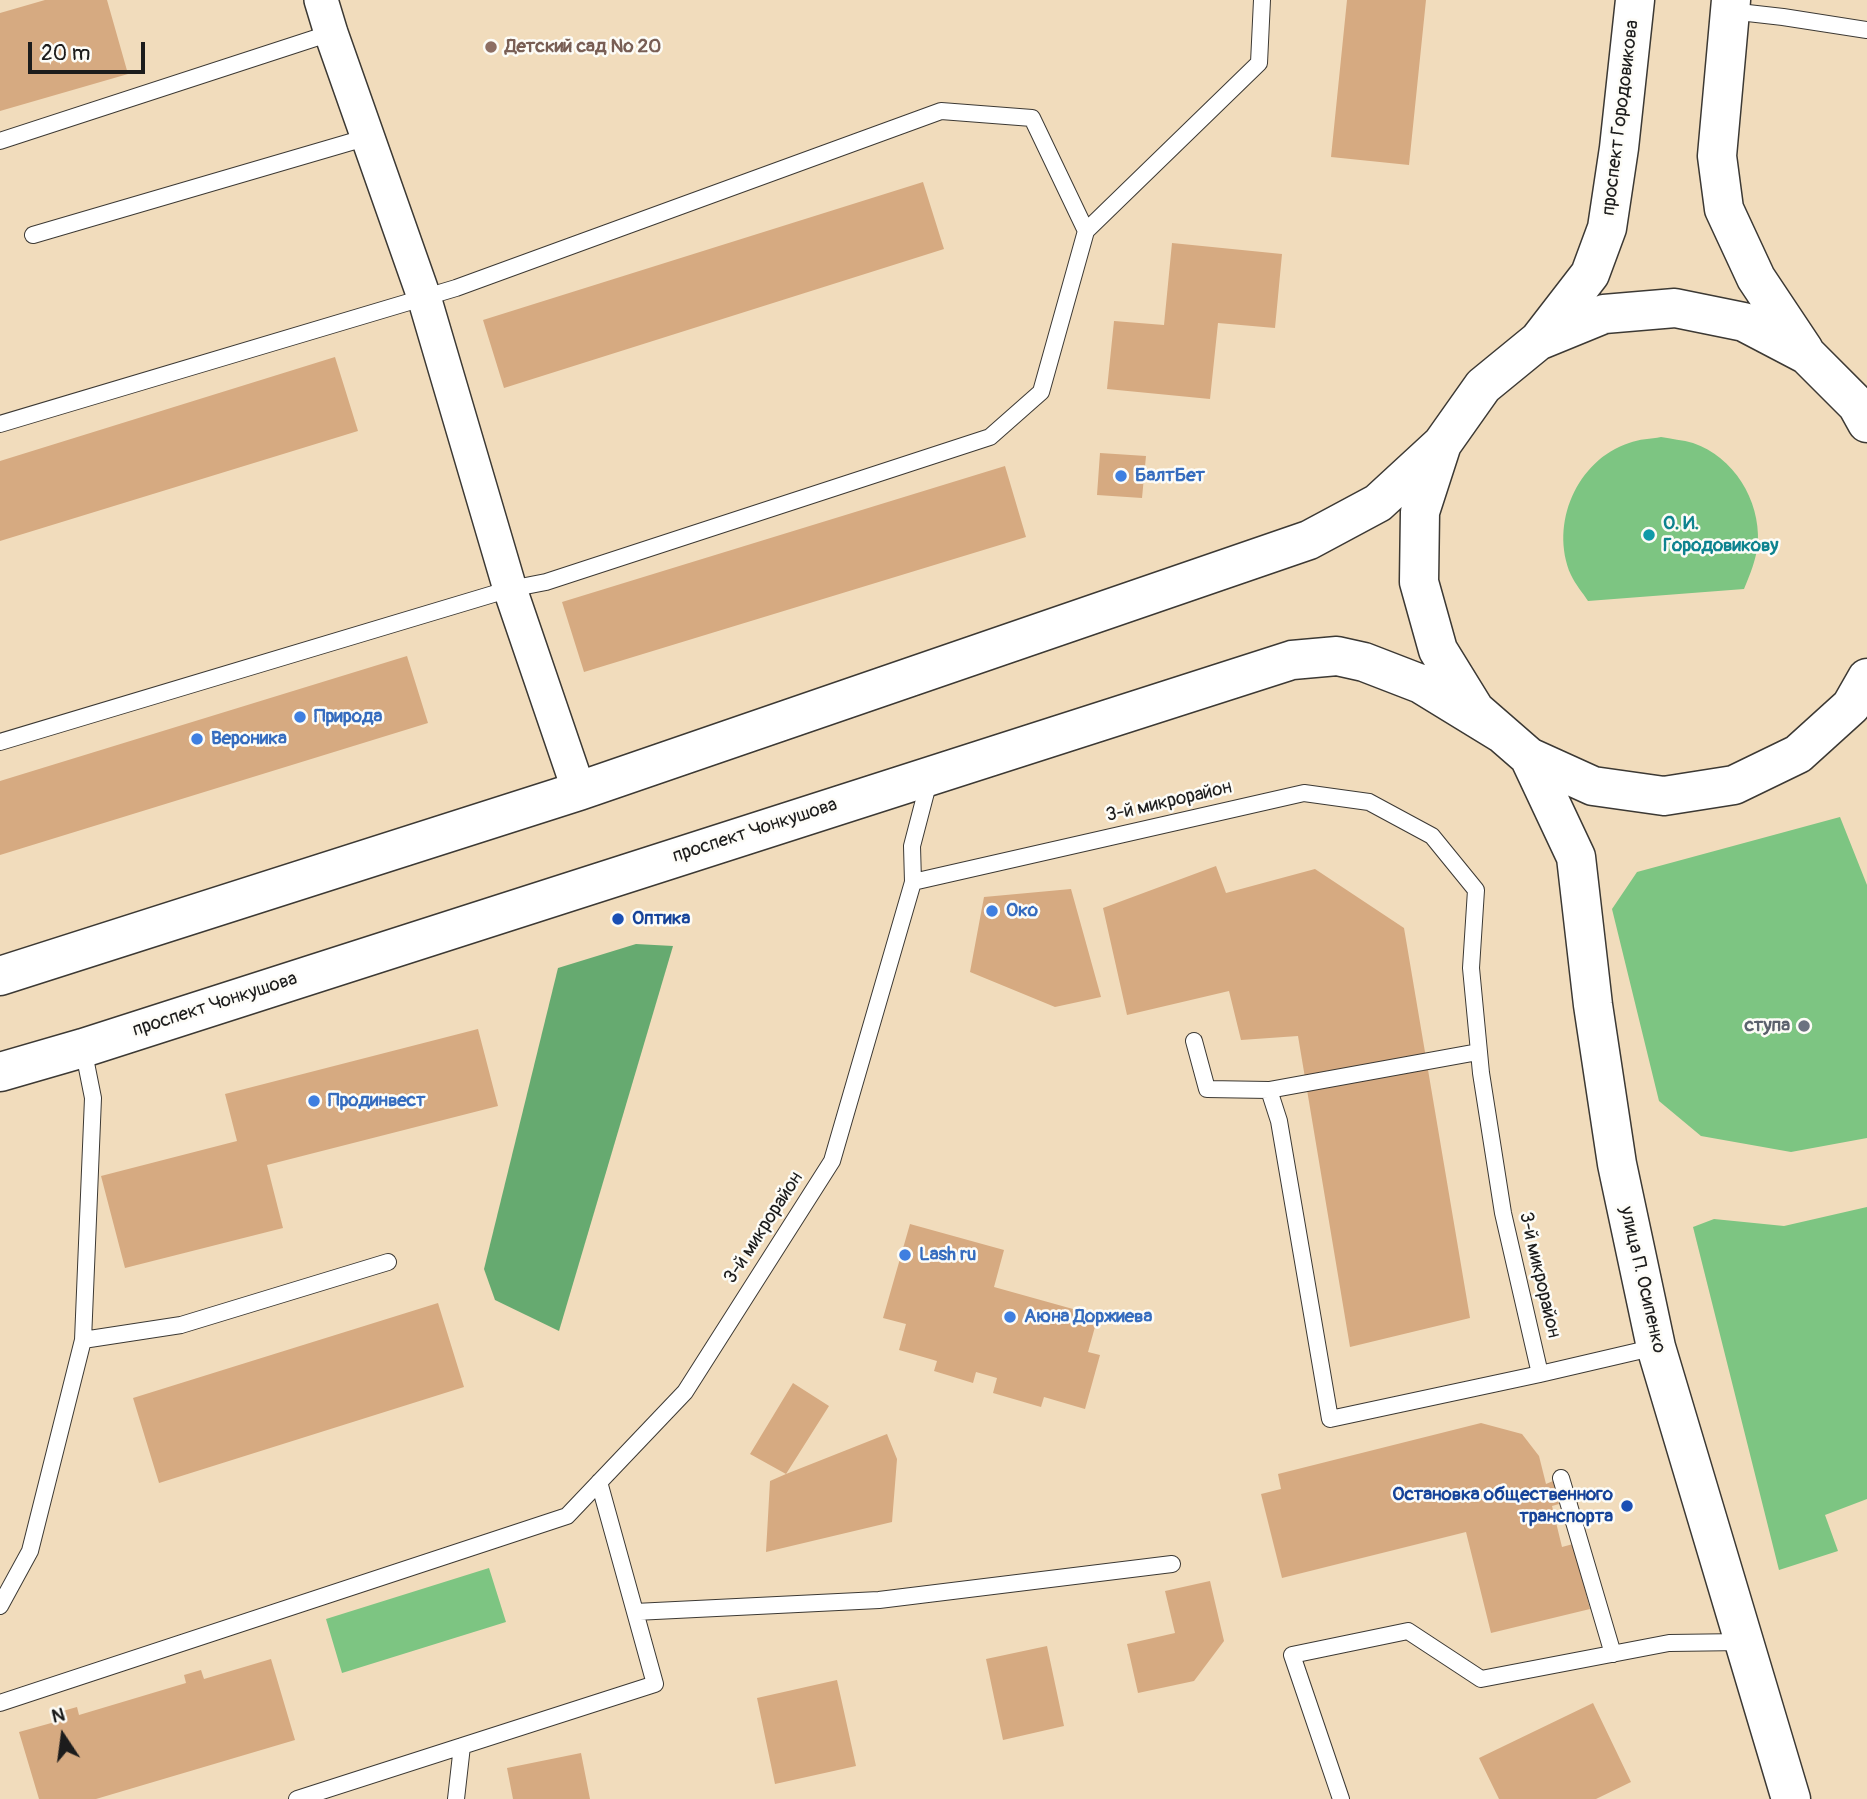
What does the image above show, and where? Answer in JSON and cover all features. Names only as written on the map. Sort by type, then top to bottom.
[{"type":"main road","name":"проспект Городовикова","points":[[1538,341],[1590,274],[1607,228],[1619,148],[1635,0]]},
{"type":"main road","points":[[1730,6],[1717,156],[1724,209],[1756,278],[1807,355],[1857,405],[1867,423]]},
{"type":"main road","points":[[0,976],[579,791],[1309,540],[1378,503],[1442,444],[1483,386],[1538,341],[1604,314],[1675,308],[1744,322],[1807,355]]},
{"type":"main road","points":[[1442,444],[1420,512],[1419,582],[1438,650],[1475,710],[1515,745],[1593,786],[1664,796],[1734,785],[1798,754],[1851,706],[1867,678]]},
{"type":"main road","name":"проспект Чонкушова","points":[[0,1072],[83,1048],[1292,660],[1337,656],[1364,662],[1421,684],[1515,745]]},
{"type":"main road","name":"улица П. Осипенко","points":[[1515,745],[1576,856],[1593,1005],[1617,1164],[1656,1347],[1791,1799]]},
{"type":"street","points":[[321,0],[424,297],[510,589],[579,791]]},
{"type":"lane","points":[[0,742],[510,589],[546,582],[990,437],[1041,392],[1086,231],[1259,62],[1262,0]]},
{"type":"lane","points":[[1730,6],[1867,30]]},
{"type":"lane","points":[[0,141],[331,33]]},
{"type":"lane","points":[[0,424],[457,288],[941,111],[1032,118],[1086,231]]},
{"type":"lane","points":[[33,235],[368,137]]},
{"type":"lane","points":[[913,882],[912,846],[930,775]]},
{"type":"lane","name":"3-й микрорайон","points":[[0,1703],[567,1516],[685,1392],[832,1161],[913,882],[1304,793],[1369,802],[1432,836],[1476,890],[1471,968],[1478,1052],[1503,1213],[1540,1374]]},
{"type":"lane","points":[[1194,1041],[1207,1089],[1269,1090],[1478,1052]]},
{"type":"lane","points":[[0,1606],[30,1552],[83,1340],[93,1098],[83,1048]]},
{"type":"lane","points":[[1269,1090],[1279,1121],[1330,1419],[1656,1347]]},
{"type":"lane","points":[[83,1340],[181,1325],[387,1262]]},
{"type":"lane","points":[[1561,1478],[1613,1654]]},
{"type":"lane","points":[[297,1799],[654,1684],[599,1482]]},
{"type":"lane","points":[[635,1612],[879,1600],[1172,1564]]},
{"type":"lane","points":[[1340,1799],[1292,1655],[1408,1631],[1481,1679],[1669,1643],[1743,1642]]},
{"type":"lane","points":[[456,1799],[462,1746]]},
{"type":"green space","points":[[1661,437],[1689,442],[1708,450],[1721,458],[1742,482],[1754,511],[1758,542],[1755,560],[1744,589],[1588,601],[1571,575],[1565,555],[1563,535],[1572,496],[1595,464],[1611,451],[1633,442]]},
{"type":"green space","points":[[1840,817],[1867,885],[1867,1138],[1791,1152],[1701,1136],[1659,1101],[1612,909],[1637,872]]},
{"type":"green space","points":[[636,944],[673,946],[559,1331],[495,1300],[484,1269],[558,968]]},
{"type":"green space","points":[[1867,1207],[1867,1499],[1825,1515],[1838,1551],[1779,1570],[1693,1227],[1714,1219],[1784,1226]]},
{"type":"green space","points":[[489,1568],[506,1622],[342,1673],[326,1619]]},
{"type":"building","points":[[45,0],[107,0],[128,74],[0,111],[0,13]]},
{"type":"building","points":[[1347,0],[1426,0],[1409,165],[1331,157]]},
{"type":"building","points":[[923,182],[944,249],[504,388],[483,320]]},
{"type":"building","points":[[1172,243],[1282,254],[1275,328],[1218,323],[1210,399],[1107,389],[1114,321],[1164,325]]},
{"type":"building","points":[[335,357],[358,431],[0,541],[0,461]]},
{"type":"building","name":"БалтБет","points":[[1100,453],[1146,456],[1142,498],[1097,495]]},
{"type":"building","points":[[1005,466],[1026,537],[584,672],[562,602]]},
{"type":"building","points":[[407,656],[428,723],[0,855],[0,781]]},
{"type":"building","points":[[1216,866],[1226,893],[1315,869],[1404,928],[1470,1318],[1350,1347],[1298,1036],[1241,1040],[1229,991],[1127,1015],[1103,908]]},
{"type":"building","points":[[1071,889],[1101,997],[1055,1007],[970,972],[984,897]]},
{"type":"building","points":[[478,1029],[498,1106],[267,1165],[283,1228],[125,1268],[101,1176],[237,1141],[225,1094]]},
{"type":"building","points":[[910,1224],[1004,1250],[994,1287],[1098,1316],[1088,1352],[1100,1355],[1085,1409],[1044,1397],[1041,1407],[993,1393],[997,1378],[976,1372],[973,1383],[934,1371],[937,1361],[899,1350],[906,1324],[883,1318]]},
{"type":"building","points":[[438,1303],[464,1387],[159,1483],[133,1398]]},
{"type":"building","points":[[793,1383],[829,1406],[786,1474],[750,1454]]},
{"type":"building","points":[[1481,1423],[1522,1434],[1539,1456],[1546,1484],[1553,1481],[1559,1504],[1552,1506],[1562,1547],[1573,1544],[1590,1609],[1491,1633],[1466,1532],[1282,1578],[1261,1494],[1281,1489],[1278,1474]]},
{"type":"building","points":[[887,1434],[897,1459],[892,1522],[766,1552],[770,1481]]},
{"type":"building","points":[[1210,1581],[1224,1641],[1194,1681],[1138,1693],[1127,1644],[1175,1633],[1165,1591]]},
{"type":"building","points":[[1047,1646],[1064,1726],[1003,1740],[986,1659]]},
{"type":"building","points":[[271,1659],[295,1740],[96,1799],[39,1799],[19,1732],[62,1720],[59,1712],[77,1707],[79,1715],[186,1683],[184,1675],[201,1670],[204,1679]]},
{"type":"building","points":[[837,1680],[856,1766],[775,1784],[757,1698]]},
{"type":"building","points":[[1593,1703],[1631,1782],[1596,1799],[1499,1799],[1479,1758]]},
{"type":"building","points":[[581,1753],[590,1799],[513,1799],[507,1768]]},
{"type":"place","name":"Детский сад № 20","points":[[491,47]]},
{"type":"place","name":"БалтБет","points":[[1121,476]]},
{"type":"place","name":"О. И. Городовикову","points":[[1649,535]]},
{"type":"place","name":"Природа","points":[[300,717]]},
{"type":"place","name":"Вероника","points":[[197,739]]},
{"type":"place","name":"Око","points":[[992,911]]},
{"type":"place","name":"Оптика","points":[[618,919]]},
{"type":"place","name":"ступа","points":[[1804,1026]]},
{"type":"place","name":"Продинвест","points":[[314,1101]]},
{"type":"place","name":"Lash ru","points":[[905,1255]]},
{"type":"place","name":"Аюна Доржиева","points":[[1010,1317]]},
{"type":"place","name":"Остановка общественного транспорта","points":[[1627,1506]]}]
